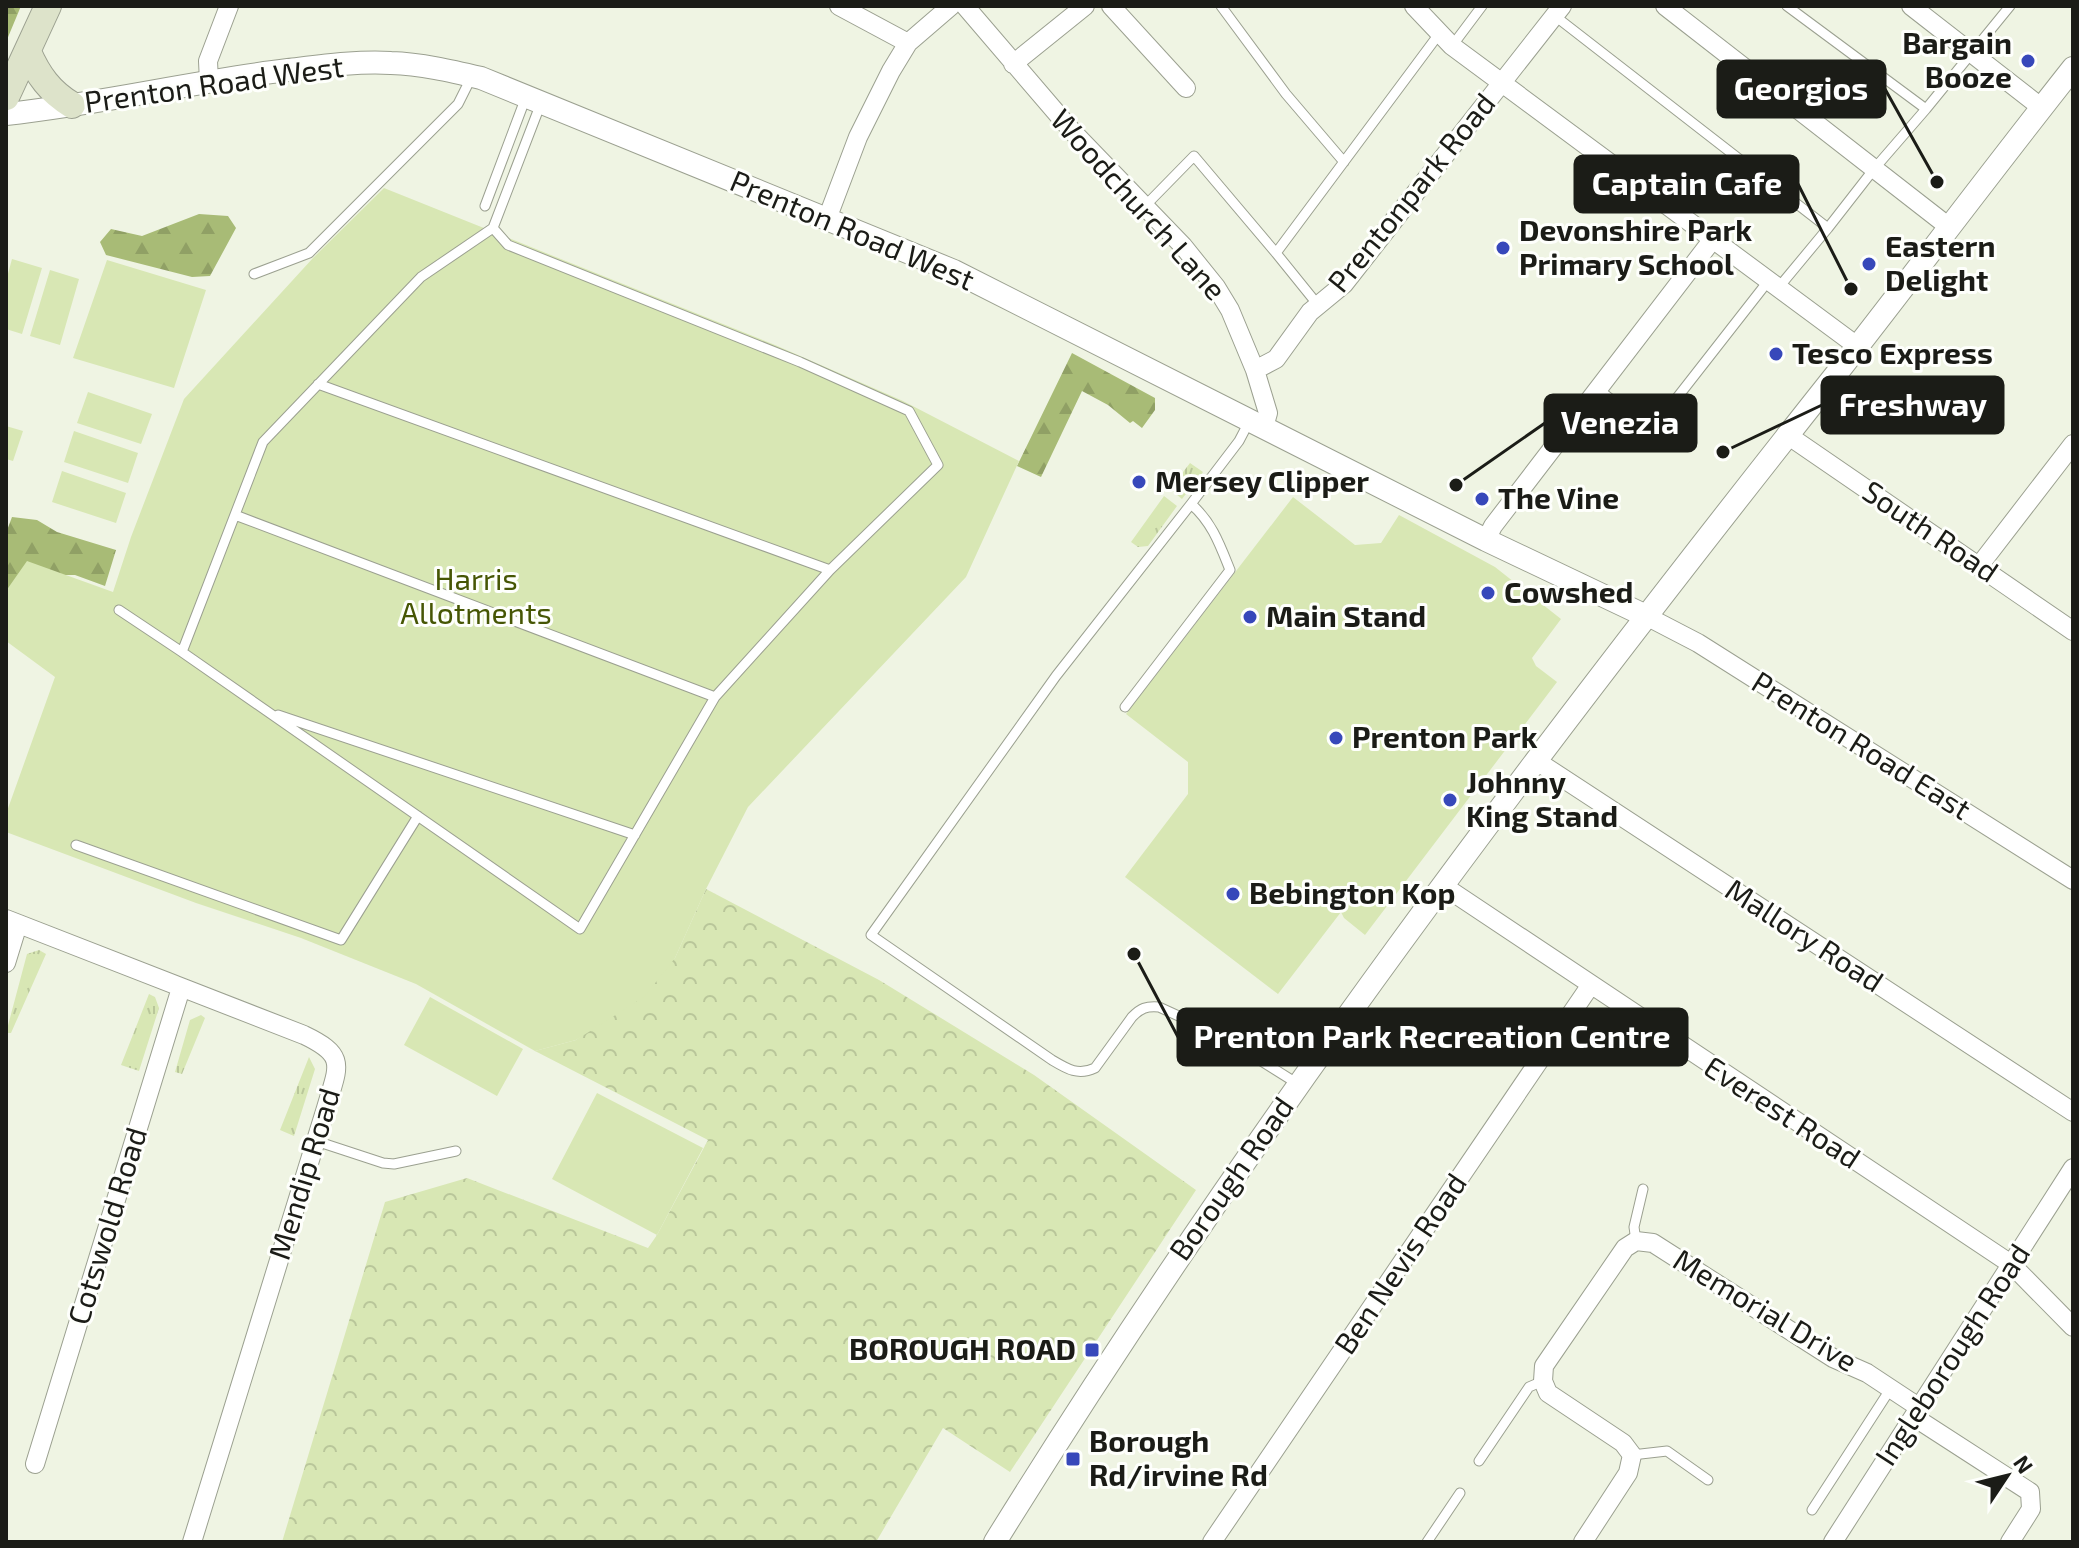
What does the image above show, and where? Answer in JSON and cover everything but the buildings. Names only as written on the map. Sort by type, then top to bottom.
[{"type":"main road","points":[[6,97],[48,6]]},
{"type":"main road","points":[[28,52],[49,87],[72,105]]},
{"type":"street","points":[[209,81],[208,61],[229,6]]},
{"type":"street","points":[[839,6],[908,43]]},
{"type":"street","points":[[827,219],[858,137],[891,71],[908,43],[951,6]]},
{"type":"street","name":"Woodchurch Lane","points":[[965,6],[1072,131],[1145,206],[1216,287],[1230,310],[1255,370],[1268,413],[1257,423]]},
{"type":"street","points":[[1013,64],[1085,6]]},
{"type":"street","points":[[1111,6],[1186,88]]},
{"type":"street","points":[[1414,6],[1446,40],[1501,83],[1857,346]]},
{"type":"street","points":[[1665,6],[1949,227]]},
{"type":"street","points":[[1911,6],[2042,108]]},
{"type":"street","name":"Prentonpark Road","points":[[1255,370],[1276,359],[1310,312],[1344,284],[1558,11]]},
{"type":"street","name":"Prenton Road West","points":[[6,114],[209,81],[332,65],[391,63],[432,67],[472,76],[954,271],[1486,540],[1646,616]]},
{"type":"street","name":"Borough Road","points":[[1001,1540],[1168,1273],[1298,1084],[1442,885],[1786,434],[2073,68]]},
{"type":"street","points":[[1486,540],[1493,526],[1713,239]]},
{"type":"street","name":"South Road","points":[[1786,434],[2073,631]]},
{"type":"street","points":[[1979,566],[2073,444]]},
{"type":"street","name":"Prenton Road East","points":[[1646,616],[1698,643],[2073,880]]},
{"type":"street","name":"Mallory Road","points":[[1535,760],[2073,1112]]},
{"type":"street","name":"Everest Road","points":[[1442,885],[2011,1264],[2073,1327]]},
{"type":"street","points":[[6,963],[12,922]]},
{"type":"street","name":"Mendip Road","points":[[12,922],[304,1035],[330,1049],[336,1059],[335,1076],[316,1141],[192,1542]]},
{"type":"street","name":"Ben Nevis Road","points":[[1212,1542],[1590,986]]},
{"type":"street","name":"Cotswold Road","points":[[35,1464],[181,988]]},
{"type":"street","name":"Ingleborough Road","points":[[1833,1542],[2073,1168]]},
{"type":"street","name":"Memorial Drive","points":[[1543,1381],[1544,1366],[1625,1248],[1636,1241],[1653,1243],[1833,1358],[1891,1388],[1917,1412],[2030,1492],[2031,1509],[2010,1542]]},
{"type":"street","points":[[1543,1381],[1548,1393],[1623,1443],[1632,1455],[1628,1473],[1583,1542]]},
{"type":"lane","points":[[1221,6],[1286,94],[1344,162]]},
{"type":"lane","points":[[1276,253],[1344,162],[1446,40],[1482,6]]},
{"type":"lane","points":[[1787,6],[1926,109]]},
{"type":"lane","points":[[1598,389],[1651,431],[1774,283],[1828,228],[2010,6]]},
{"type":"lane","points":[[1558,11],[1828,228]]},
{"type":"lane","points":[[254,274],[309,253],[458,104],[472,76]]},
{"type":"lane","points":[[485,206],[534,100]]},
{"type":"lane","points":[[182,652],[263,442],[421,277],[493,228],[534,100]]},
{"type":"lane","points":[[1145,206],[1194,156],[1318,306]]},
{"type":"lane","points":[[119,610],[580,929],[715,697],[830,570],[938,465],[909,411],[800,362],[508,245],[493,228]]},
{"type":"lane","points":[[318,384],[830,570]]},
{"type":"lane","points":[[1257,423],[1239,441],[1056,676],[871,935],[1052,1060],[1075,1072],[1086,1073],[1095,1068],[1132,1017],[1139,1009],[1149,1006],[1159,1007],[1220,1035],[1298,1084]]},
{"type":"lane","points":[[1125,707],[1230,570],[1216,534],[1191,504]]},
{"type":"lane","points":[[235,515],[715,697]]},
{"type":"lane","points":[[266,711],[635,835]]},
{"type":"lane","points":[[76,845],[341,940],[418,816]]},
{"type":"lane","points":[[316,1141],[394,1164],[456,1151]]},
{"type":"lane","name":"Memorial Drive","points":[[1636,1241],[1634,1227],[1643,1189]]},
{"type":"lane","name":"Memorial Drive","points":[[1479,1461],[1529,1387],[1543,1381]]},
{"type":"lane","name":"Memorial Drive","points":[[1812,1510],[1891,1388]]},
{"type":"lane","points":[[1632,1455],[1667,1451],[1708,1480]]},
{"type":"lane","points":[[1427,1542],[1460,1493]]},
{"type":"green space","points":[[6,6],[21,6],[6,42]]},
{"type":"green space","name":"Harris Allotments","points":[[384,188],[775,345],[903,401],[1019,461],[966,577],[748,807],[675,958],[644,997],[576,1040],[535,1051],[416,984],[301,938],[196,903],[6,832],[6,814],[55,677],[6,641],[6,591],[27,561],[113,592],[184,399],[313,258]]},
{"type":"green space","points":[[199,214],[228,216],[236,228],[210,276],[192,277],[106,255],[100,242],[111,229],[142,236]]},
{"type":"green space","points":[[12,259],[42,268],[22,334],[6,329],[6,281]]},
{"type":"green space","points":[[107,260],[206,290],[174,388],[73,358]]},
{"type":"green space","points":[[50,270],[79,279],[60,345],[30,336]]},
{"type":"green space","points":[[1072,353],[1155,398],[1155,410],[1142,428],[1082,391],[1041,477],[1017,466]]},
{"type":"green space","points":[[88,392],[152,414],[141,444],[77,423]]},
{"type":"green space","points":[[6,426],[23,431],[13,461],[6,459]]},
{"type":"green space","points":[[74,431],[138,453],[128,483],[64,462]]},
{"type":"green space","points":[[1190,463],[1203,472],[1182,499],[1170,489]]},
{"type":"green space","points":[[62,471],[126,493],[116,523],[52,502]]},
{"type":"green space","points":[[1164,496],[1177,506],[1148,546],[1138,547],[1131,542]]},
{"type":"green space","name":"Prenton Park","points":[[1293,497],[1355,545],[1381,543],[1399,515],[1495,567],[1561,619],[1532,658],[1536,666],[1557,682],[1365,935],[1341,912],[1278,994],[1125,877],[1188,794],[1188,762],[1126,714]]},
{"type":"green space","points":[[12,517],[37,520],[57,532],[116,550],[105,586],[75,575],[45,575],[6,618],[6,533]]},
{"type":"green space","points":[[706,889],[879,980],[1034,1075],[1196,1190],[1010,1472],[943,1428],[876,1542],[282,1542],[385,1202],[467,1178],[648,1248],[657,1235],[708,1140],[535,1051],[576,1040],[675,958]]},
{"type":"green space","points":[[39,950],[46,954],[11,1033],[6,1033],[27,954]]},
{"type":"green space","points":[[149,994],[155,997],[159,1008],[139,1071],[121,1065]]},
{"type":"green space","points":[[430,997],[523,1049],[497,1096],[404,1045]]},
{"type":"green space","points":[[201,1015],[205,1018],[182,1074],[175,1072],[190,1020]]},
{"type":"green space","points":[[309,1057],[315,1069],[294,1136],[280,1130]]},
{"type":"green space","points":[[597,1093],[703,1148],[657,1235],[552,1179]]},
{"type":"place","name":"Bargain Booze","points":[[2028,61]]},
{"type":"place","name":"Georgios","points":[[1937,182]]},
{"type":"place","name":"Devonshire Park Primary School","points":[[1503,248]]},
{"type":"place","name":"Eastern Delight","points":[[1869,264]]},
{"type":"place","name":"Captain Cafe","points":[[1851,289]]},
{"type":"place","name":"Tesco Express","points":[[1776,354]]},
{"type":"place","name":"Freshway","points":[[1723,452]]},
{"type":"place","name":"Mersey Clipper","points":[[1139,482]]},
{"type":"place","name":"Venezia","points":[[1456,485]]},
{"type":"place","name":"The Vine","points":[[1482,499]]},
{"type":"place","name":"Cowshed","points":[[1488,593]]},
{"type":"place","name":"Main Stand","points":[[1250,617]]},
{"type":"place","name":"Prenton Park","points":[[1336,738]]},
{"type":"place","name":"Johnny King Stand","points":[[1450,800]]},
{"type":"place","name":"Bebington Kop","points":[[1233,894]]},
{"type":"place","name":"Prenton Park Recreation Centre","points":[[1134,954]]},
{"type":"place","name":"BOROUGH ROAD","points":[[1092,1350]]},
{"type":"place","name":"Borough Rd/irvine Rd","points":[[1073,1459]]}]
